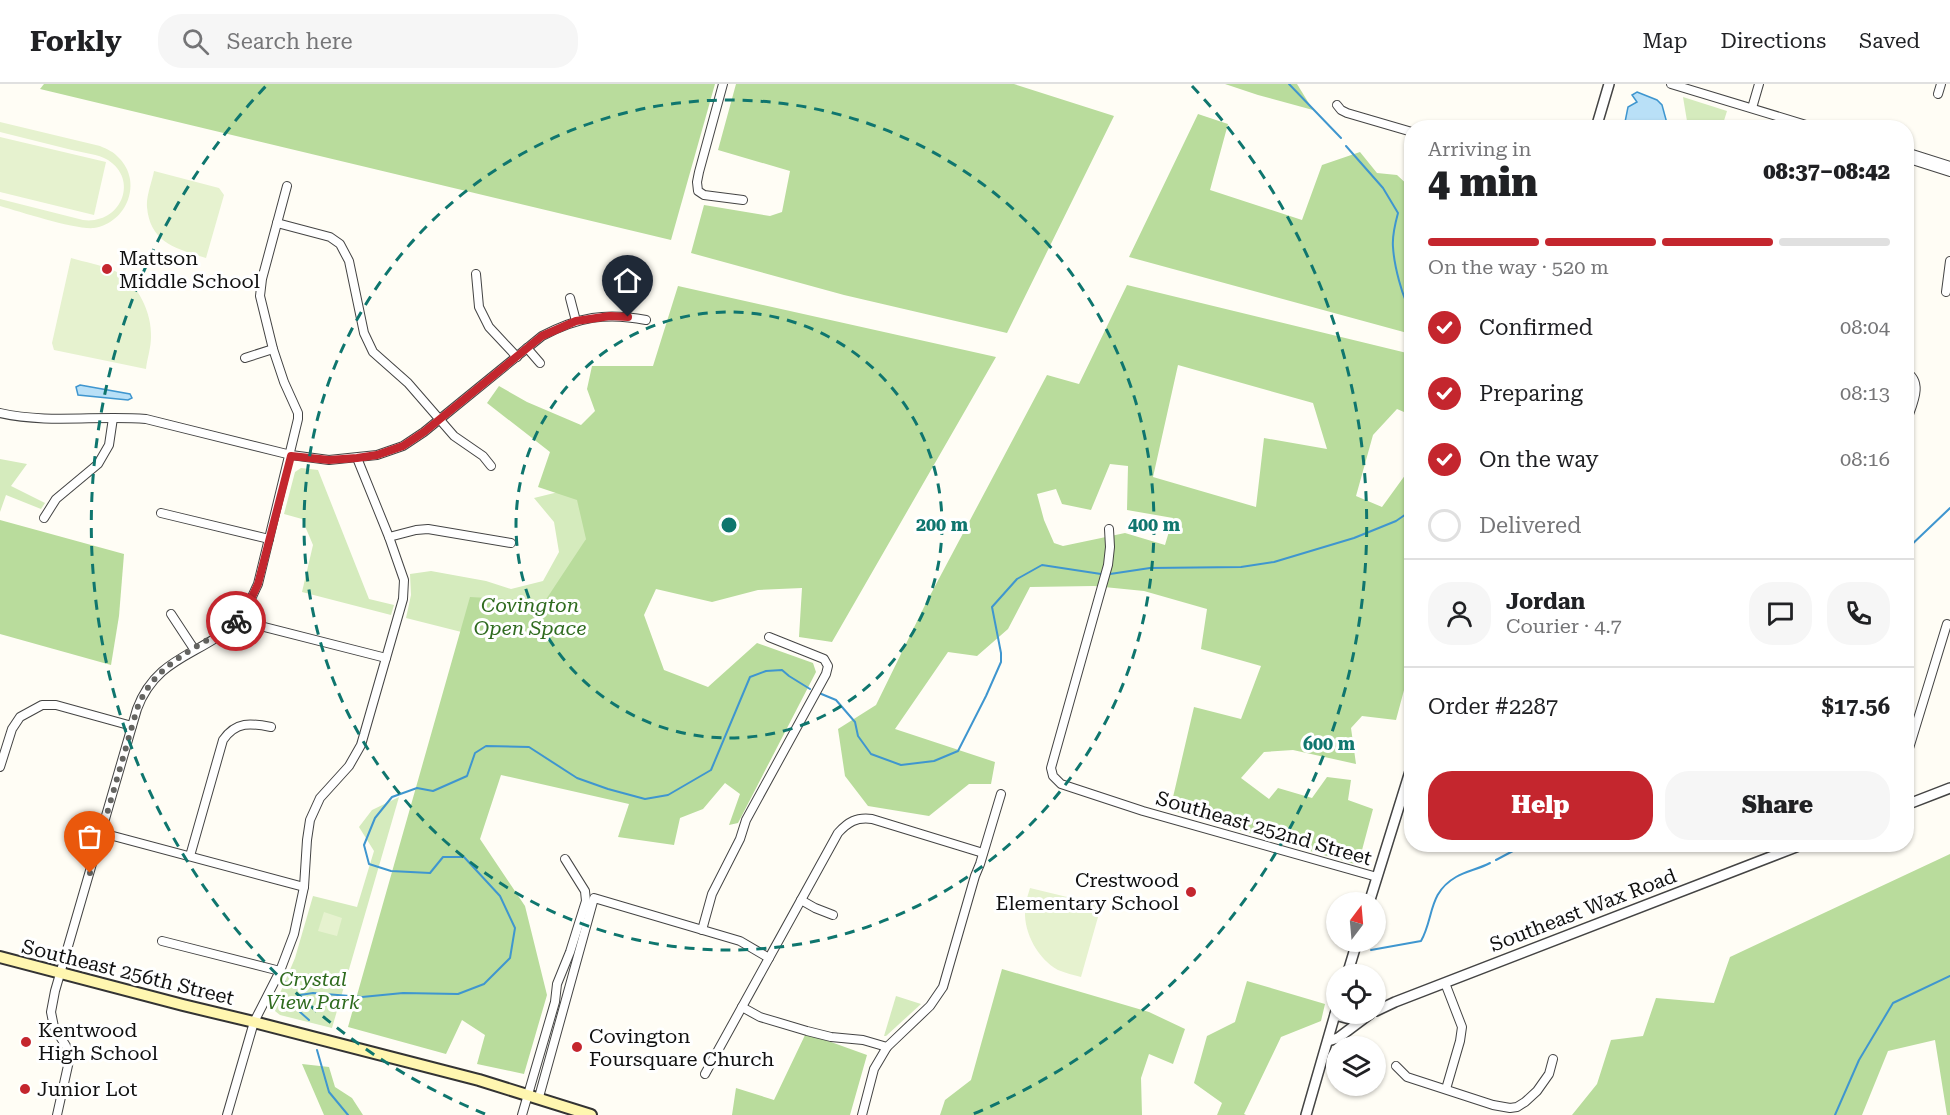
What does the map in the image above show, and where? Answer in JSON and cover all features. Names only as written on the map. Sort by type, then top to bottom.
[{"type":"main road","name":"Southeast 256th Street","points":[[1,958],[469,1077],[591,1115]]},
{"type":"street","points":[[723,84],[699,172],[698,191],[704,195],[743,200]]},
{"type":"street","points":[[1598,120],[1609,84]]},
{"type":"street","points":[[1671,84],[1790,120]]},
{"type":"street","points":[[1752,108],[1759,84]]},
{"type":"street","points":[[1938,94],[1941,84]]},
{"type":"street","points":[[1337,105],[1347,113],[1404,130]]},
{"type":"street","points":[[1914,155],[1950,166]]},
{"type":"street","points":[[1914,161],[1950,172]]},
{"type":"street","points":[[57,1115],[69,1061],[66,1046],[54,1027],[51,1012],[60,973],[141,697],[146,688],[168,666],[217,636],[237,620],[250,601],[258,584],[291,456],[298,413],[273,349],[260,296],[276,223],[287,186]]},
{"type":"street","points":[[276,223],[330,237],[340,244],[349,261],[364,333],[373,352],[408,383],[454,436],[483,456],[491,466]]},
{"type":"street","points":[[1946,292],[1950,261]]},
{"type":"street","points":[[476,274],[479,307],[489,327],[517,357]]},
{"type":"street","points":[[570,297],[576,321]]},
{"type":"street","points":[[0,413],[34,418],[146,419],[291,456],[329,460],[357,458],[377,455],[403,446],[542,336],[576,321],[610,316],[646,320]]},
{"type":"street","points":[[527,348],[540,363]]},
{"type":"street","points":[[245,358],[273,349]]},
{"type":"street","points":[[1914,377],[1917,387],[1914,397]]},
{"type":"street","points":[[44,518],[56,499],[98,464],[109,445],[113,418]]},
{"type":"street","points":[[227,1115],[254,1022],[280,972],[294,934],[304,887],[306,840],[310,820],[320,798],[349,766],[361,745],[404,591],[404,580],[389,537],[357,458]]},
{"type":"street","points":[[161,513],[269,539]]},
{"type":"street","points":[[389,537],[428,529],[511,543]]},
{"type":"street","name":"Southeast 252nd Street","points":[[1109,529],[1108,565],[1051,768],[1053,776],[1061,784],[1143,811],[1377,877]]},
{"type":"street","points":[[171,614],[194,649]]},
{"type":"street","points":[[237,620],[386,658]]},
{"type":"street","points":[[1914,732],[1947,624]]},
{"type":"street","points":[[702,930],[711,894],[740,839],[746,820],[828,666],[824,659],[769,637]]},
{"type":"street","points":[[0,766],[12,729],[20,717],[42,705],[56,705],[132,726]]},
{"type":"street","points":[[190,856],[223,740],[232,729],[249,723],[271,727]]},
{"type":"street","points":[[1914,802],[1950,788]]},
{"type":"street","points":[[1372,892],[1404,791]]},
{"type":"street","points":[[862,1115],[874,1069],[887,1047],[930,1006],[943,987],[1001,794]]},
{"type":"street","points":[[705,1074],[837,833],[845,825],[862,818],[872,819],[983,853]]},
{"type":"street","points":[[102,833],[304,887]]},
{"type":"street","name":"Southeast Wax Road","points":[[1386,1007],[1777,852]]},
{"type":"street","points":[[533,1096],[555,1002],[556,984],[570,952],[586,901],[585,891],[565,859]]},
{"type":"street","points":[[522,1115],[533,1096],[594,898],[740,941],[769,958]]},
{"type":"street","points":[[801,900],[833,915]]},
{"type":"street","points":[[162,941],[280,972]]},
{"type":"street","points":[[1444,983],[1462,1027],[1446,1089]]},
{"type":"street","points":[[742,1007],[760,1017],[790,1026],[831,1037],[863,1040],[887,1047]]},
{"type":"street","points":[[1341,1036],[1356,1024]]},
{"type":"street","points":[[1306,1115],[1326,1048]]},
{"type":"street","points":[[1395,1066],[1407,1077],[1504,1107],[1517,1107],[1537,1091],[1549,1074],[1553,1059]]},
{"type":"green space","points":[[44,84],[715,84],[671,240],[40,89]]},
{"type":"green space","points":[[736,84],[1014,84],[1114,116],[1007,333],[844,295],[691,253],[704,205],[770,216],[782,212],[790,171],[718,150]]},
{"type":"green space","points":[[1225,84],[1297,84],[1313,110],[1258,95]]},
{"type":"green space","points":[[1683,97],[1727,111],[1724,120],[1687,120]]},
{"type":"green space","points":[[1198,114],[1228,124],[1210,190],[1302,220],[1322,165],[1360,152],[1377,173],[1397,175],[1404,182],[1404,332],[1129,257]]},
{"type":"green space","points":[[0,122],[100,146],[113,152],[126,168],[130,178],[128,200],[123,210],[106,225],[86,228],[0,206],[0,199],[83,220],[96,220],[116,209],[124,190],[123,179],[118,169],[108,160],[0,132]]},
{"type":"green space","points":[[0,137],[106,162],[94,215],[0,192]]},
{"type":"green space","points":[[154,171],[219,188],[224,195],[206,258],[167,243],[153,229],[147,203]]},
{"type":"green space","points":[[71,258],[115,271],[137,291],[146,309],[151,328],[146,369],[54,350],[52,343]]},
{"type":"green space","points":[[1127,285],[1404,352],[1404,412],[1397,409],[1373,435],[1356,496],[1382,507],[1404,477],[1404,690],[1396,720],[1362,716],[1351,728],[1356,764],[1293,750],[1264,752],[1241,778],[1269,799],[1278,788],[1312,798],[1327,777],[1351,780],[1348,800],[1373,809],[1358,865],[1170,810],[1194,707],[1241,719],[1261,666],[1201,649],[1207,609],[1144,591],[1094,586],[1030,587],[1008,629],[977,656],[948,652],[895,729],[995,762],[991,784],[969,784],[929,816],[868,806],[845,776],[838,729],[876,705],[925,605],[1047,375],[1079,384]],"holes":[[[1178,365],[1313,403],[1327,449],[1264,438],[1256,507],[1153,477]],[[1110,464],[1128,466],[1127,510],[1173,518],[1165,545],[1125,533],[1063,546],[1054,543],[1044,520],[1037,494],[1056,489],[1062,504],[1091,510]]]},
{"type":"green space","points":[[678,286],[996,357],[832,642],[799,637],[802,588],[758,590],[712,602],[656,589],[644,615],[664,670],[708,687],[757,643],[813,663],[816,672],[738,823],[729,825],[740,794],[725,783],[703,809],[680,818],[674,845],[618,837],[629,804],[501,775],[480,839],[525,906],[547,995],[524,1074],[477,1064],[485,1035],[462,1020],[446,1054],[348,1027],[470,597],[545,601],[586,539],[577,500],[538,487],[550,452],[487,403],[499,386],[527,402],[581,425],[595,411],[587,389],[592,366],[653,366]]},
{"type":"green space","points":[[0,459],[27,464],[11,486],[45,503],[41,509],[6,495],[0,512]]},
{"type":"green space","points":[[301,468],[318,470],[369,599],[394,605],[391,615],[302,592],[313,545],[302,519],[284,514],[295,472]]},
{"type":"green space","name":"Covington Open Space","points":[[603,481],[552,655],[406,618],[411,595],[410,574],[431,571],[486,581],[511,589],[543,581],[559,552],[554,522],[534,498]]},
{"type":"green space","points":[[0,520],[124,554],[119,616],[111,665],[0,634]]},
{"type":"green space","name":"Crystal View Park","points":[[399,797],[332,1028],[280,1015],[275,1011],[275,1005],[295,958],[313,896],[357,907],[374,851],[359,827],[372,810]]},
{"type":"green space","points":[[1950,854],[1950,1115],[1947,1115],[1935,1040],[1888,1051],[1862,1115],[1572,1115],[1597,1084],[1611,1040],[1643,1036],[1656,998],[1714,1003],[1730,957]]},
{"type":"green space","points":[[1030,888],[1096,904],[1100,910],[1081,977],[1058,970],[1044,959],[1034,945],[1025,919]]},
{"type":"green space","points":[[324,912],[342,918],[337,936],[318,931]]},
{"type":"green space","points":[[1002,969],[1149,1012],[1185,1029],[1173,1064],[1149,1054],[1141,1078],[1142,1115],[940,1115],[945,1100],[971,1080]]},
{"type":"green space","points":[[1247,981],[1325,1004],[1321,1021],[1281,1037],[1244,1114],[1246,1115],[1217,1115],[1222,1103],[1194,1083],[1207,1036],[1235,1022]]},
{"type":"green space","points":[[896,996],[921,1004],[884,1036]]},
{"type":"green space","points":[[806,1033],[867,1055],[850,1115],[732,1115],[736,1088],[774,1100]]},
{"type":"green space","points":[[302,1064],[329,1067],[335,1087],[352,1098],[363,1115],[324,1115]]},
{"type":"water","points":[[1637,92],[1657,100],[1662,105],[1666,120],[1625,120],[1628,107],[1637,102],[1632,95]]},
{"type":"water","points":[[80,385],[130,394],[132,398],[128,400],[78,395],[76,387]]},
{"type":"waterway","points":[[1289,84],[1341,138]]},
{"type":"waterway","points":[[1346,146],[1383,188],[1398,213],[1393,243],[1397,272],[1404,295]]},
{"type":"waterway","points":[[1914,542],[1950,508]]},
{"type":"waterway","points":[[1110,574],[1150,568],[1241,567],[1274,562],[1354,538],[1404,516]]},
{"type":"waterway","points":[[819,693],[836,700],[855,722],[858,736],[871,754],[901,765],[934,761],[958,751],[1001,662],[992,607],[1017,579],[1042,565],[1101,574]]},
{"type":"waterway","points":[[309,1020],[300,1012],[295,1002],[300,995],[313,993],[362,997],[403,993],[458,994],[484,984],[510,958],[515,928],[500,896],[464,857],[443,857],[430,873],[391,871],[369,864],[364,845],[375,818],[392,797],[417,788],[433,791],[467,776],[475,753],[486,746],[529,747],[577,778],[608,789],[645,799],[668,795],[711,770],[750,677],[766,671],[782,670],[810,689]]},
{"type":"waterway","points":[[1496,860],[1511,852]]},
{"type":"waterway","points":[[1386,947],[1421,941],[1436,898],[1447,883],[1464,873],[1490,863]]},
{"type":"waterway","points":[[1835,1115],[1859,1060],[1893,1003],[1950,976]]},
{"type":"waterway","points":[[317,1050],[329,1092],[348,1115]]},
{"type":"way so far","points":[[90,873],[137,709],[146,688],[168,666],[217,636],[236,621]]},
{"type":"place","name":"Mattson Middle School","points":[[107,269]]},
{"type":"place","name":"Crestwood Elementary School","points":[[1191,892]]},
{"type":"place","name":"Kentwood High School","points":[[26,1042]]},
{"type":"place","name":"Covington Foursquare Church","points":[[577,1047]]},
{"type":"place","name":"Junior Lot","points":[[25,1089]]},
{"type":"route","points":[[236,621],[250,601],[258,584],[291,456],[329,460],[357,458],[377,455],[403,446],[424,432],[542,336],[560,327],[592,317],[628,317]]}]
